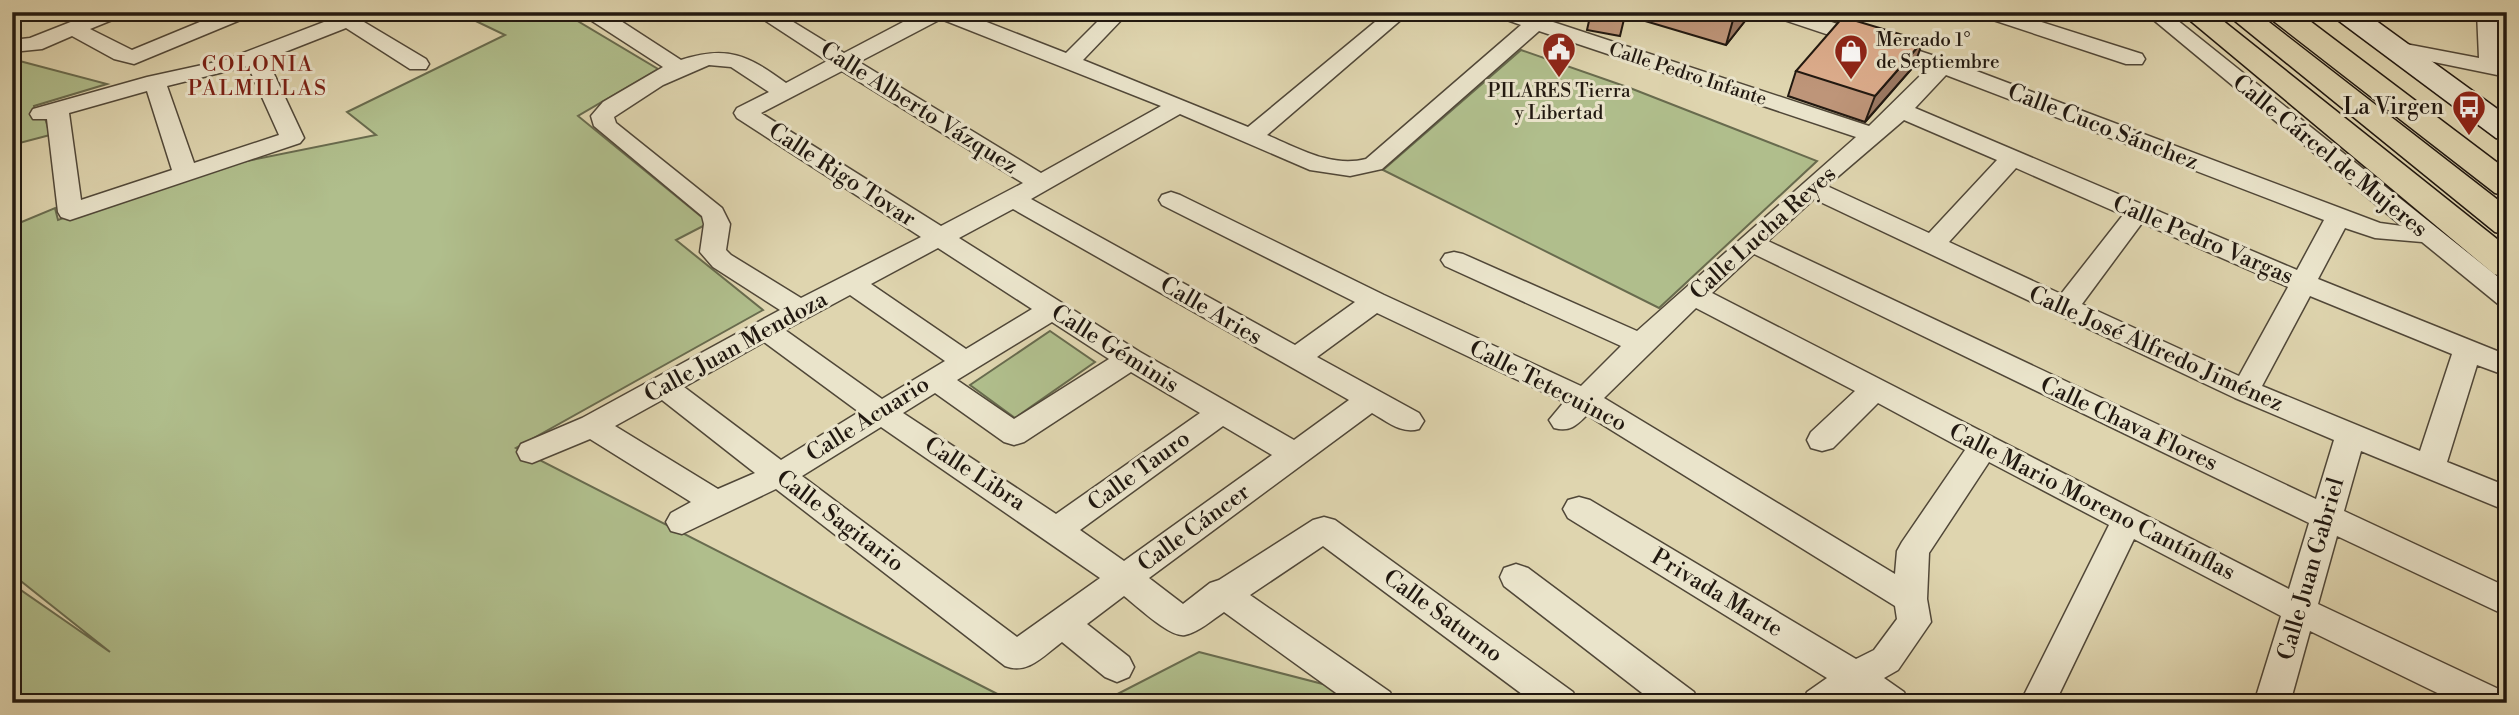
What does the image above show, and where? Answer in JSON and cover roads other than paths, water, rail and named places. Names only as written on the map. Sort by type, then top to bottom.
[{"type":"highway","points":[[2194,12],[2507,267]]},
{"type":"highway","points":[[2238,12],[2507,224]]},
{"type":"highway","points":[[2280,12],[2507,187]]},
{"type":"highway","points":[[2313,12],[2507,156]]},
{"type":"main road","points":[[2350,14],[2390,47],[2507,131]]},
{"type":"street","points":[[12,46],[34,44],[115,12]]},
{"type":"street","points":[[74,29],[122,54],[134,57],[243,12]]},
{"type":"street","points":[[596,12],[598,17],[678,68]]},
{"type":"street","name":"Calle Alberto Vázquez","points":[[762,12],[1040,183]]},
{"type":"street","points":[[784,92],[940,12],[1179,105],[1250,137],[1331,168],[1357,169],[1374,164],[1543,18]]},
{"type":"street","points":[[1069,62],[1119,12]]},
{"type":"street","points":[[1250,137],[1400,12]]},
{"type":"street","name":"Calle Pedro Infante","points":[[1503,12],[1543,18],[1873,135]]},
{"type":"street","name":"Calle Cuco Sánchez","points":[[1779,12],[1942,66],[2375,230],[2427,234]]},
{"type":"street","points":[[1988,12],[2134,58]]},
{"type":"street","name":"Calle Cárcel de Mujeres","points":[[2154,12],[2255,97],[2507,298]]},
{"type":"street","points":[[2170,12],[2215,49],[2255,97]]},
{"type":"street","points":[[2390,47],[2499,69],[2487,12]]},
{"type":"street","points":[[255,58],[292,138],[70,212],[49,112],[155,82],[255,58],[360,17],[418,64]]},
{"type":"street","name":"Calle Rigo Tovar","points":[[800,310],[722,261],[713,252],[718,224],[713,213],[606,126],[602,116],[611,107],[678,68],[700,61],[724,58],[738,61],[784,92],[745,113],[939,238]]},
{"type":"street","name":"Calle Lucha Reyes","points":[[1574,409],[1640,344],[1901,110],[1942,66]]},
{"type":"street","points":[[155,82],[186,173]]},
{"type":"street","name":"Calle Juan Mendoza","points":[[532,452],[592,426],[800,310],[1013,199],[1179,105]]},
{"type":"street","name":"Calle Pedro Vargas","points":[[1901,110],[2011,160],[2507,366]]},
{"type":"street","points":[[1931,246],[2011,160]]},
{"type":"street","name":"Calle José Alfredo Jiménez","points":[[1811,188],[2245,391],[2507,499]]},
{"type":"street","name":"Calle Aries","points":[[1013,199],[1409,421]]},
{"type":"street","name":"Calle Tetecuinco","points":[[1171,200],[1375,301],[1574,409],[1910,599]]},
{"type":"street","points":[[2064,308],[2138,212]]},
{"type":"street","points":[[2245,391],[2339,216]]},
{"type":"street","name":"Calle Géminis","points":[[939,238],[1130,359],[1295,454]]},
{"type":"street","name":"Calle Chava Flores","points":[[1752,243],[2052,388],[2507,602]]},
{"type":"street","points":[[1454,260],[1640,344]]},
{"type":"street","points":[[852,284],[964,361]]},
{"type":"street","name":"Calle Mario Moreno Cantínflas","points":[[1694,295],[2299,610],[2493,703]]},
{"type":"street","points":[[1295,359],[1375,301]]},
{"type":"street","name":"Calle Acuario","points":[[682,522],[779,474],[1051,310]]},
{"type":"street","name":"Calle Libra","points":[[766,330],[880,411],[1059,529],[1126,577],[1182,622],[1223,593]]},
{"type":"street","points":[[2430,468],[2467,350]]},
{"type":"street","points":[[935,379],[1014,434],[1130,359]]},
{"type":"street","name":"Calle Sagitario","points":[[664,387],[1017,656]]},
{"type":"street","points":[[1822,440],[1874,390]]},
{"type":"street","name":"Calle Cáncer","points":[[1017,656],[1370,400]]},
{"type":"street","name":"Calle Tauro","points":[[1059,529],[1220,413]]},
{"type":"street","points":[[592,426],[716,503]]},
{"type":"street","name":"Calle Juan Gabriel","points":[[2272,703],[2350,436]]},
{"type":"street","points":[[1819,703],[1854,677],[1885,660],[1914,622],[1910,599],[1913,551],[1984,446]]},
{"type":"street","name":"Privada Marte","points":[[1579,509],[1892,703]]},
{"type":"street","points":[[2038,703],[2127,520]]},
{"type":"street","name":"Calle Saturno","points":[[1223,593],[1324,529],[1561,703]]},
{"type":"street","points":[[1516,577],[1682,703]]},
{"type":"street","points":[[1223,593],[1378,703]]},
{"type":"street","points":[[1062,623],[1117,667]]},
{"type":"place","name":"PILARES Tierra y Libertad","points":[[1559,79]]},
{"type":"place","name":"Mercado 1° de Septiembre","points":[[1851,81]]},
{"type":"place","name":"La Virgen","points":[[2469,137]]},
{"type":"district","name":"COLONIA PALMILLAS","points":[[258,77]]}]
